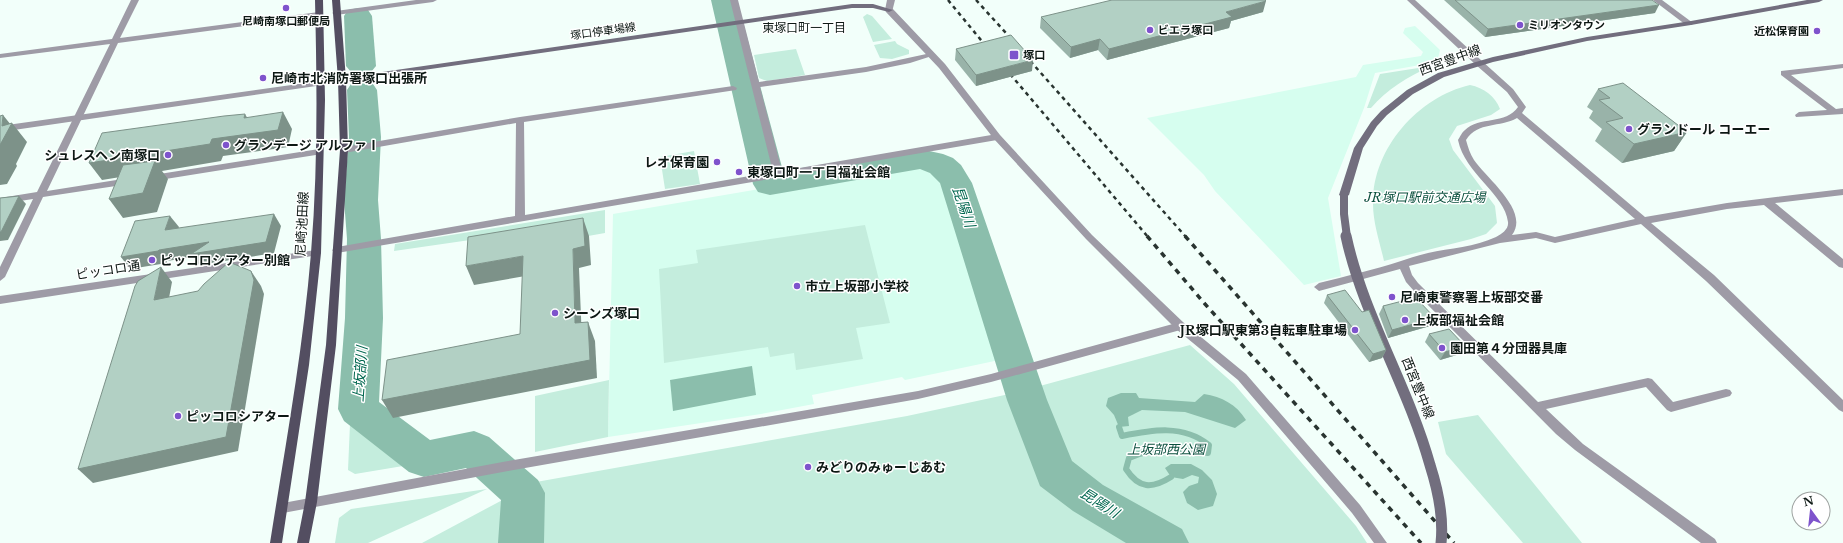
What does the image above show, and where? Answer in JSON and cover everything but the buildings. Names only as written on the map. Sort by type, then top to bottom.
[{"type":"main road","name":"尼崎池田線","points":[[276,543],[283,508],[304,365],[316,253],[320,84],[319,0]]},
{"type":"main road","points":[[303,543],[311,502],[331,345],[344,150],[342,80],[336,0]]},
{"type":"main road","name":"西宮豊中線","points":[[1441,543],[1441,510],[1428,455],[1410,405],[1367,302],[1354,266],[1345,228],[1344,195],[1351,165],[1365,133],[1390,108],[1419,86],[1452,71],[1479,63],[1612,34],[1689,23],[1818,0]]},
{"type":"main road","name":"塚口停車場線","points":[[320,84],[852,6],[890,5]]},
{"type":"street","points":[[0,276],[135,0]]},
{"type":"street","points":[[336,13],[433,0]]},
{"type":"street","points":[[734,0],[738,23],[756,85],[776,175]]},
{"type":"street","points":[[1411,0],[1521,102],[1522,107],[1518,114],[1505,120],[1469,130],[1462,140],[1465,153],[1508,208],[1513,220],[1512,228],[1508,234],[1497,241]]},
{"type":"street","points":[[1658,0],[1689,23]]},
{"type":"street","points":[[890,5],[997,137],[1089,237],[1180,326],[1242,377],[1356,509],[1381,543]]},
{"type":"street","points":[[0,56],[319,14]]},
{"type":"street","points":[[756,85],[898,65],[931,55]]},
{"type":"street","points":[[1839,112],[1784,72],[1843,66]]},
{"type":"street","points":[[0,129],[320,84]]},
{"type":"street","points":[[344,150],[520,120],[733,88]]},
{"type":"street","points":[[1800,115],[1839,112]]},
{"type":"street","points":[[1518,114],[1710,278],[1843,407]]},
{"type":"street","points":[[520,120],[520,220]]},
{"type":"street","points":[[337,250],[520,220],[997,137]]},
{"type":"street","points":[[0,201],[319,152]]},
{"type":"street","points":[[1319,287],[1423,258],[1497,241],[1536,235],[1555,240],[1642,221],[1766,201],[1843,192]]},
{"type":"street","points":[[1766,201],[1843,264]]},
{"type":"street","name":"ピッコロ通","points":[[0,300],[316,253]]},
{"type":"street","points":[[1404,264],[1404,269],[1411,282],[1536,407],[1579,447],[1711,543]]},
{"type":"street","points":[[283,508],[479,471],[918,395],[1008,374],[1180,326]]},
{"type":"street","points":[[1536,407],[1648,382],[1671,407],[1726,393]]},
{"type":"shaded area","points":[[1415,26],[1440,50],[1437,62],[1375,73],[1364,108],[1328,198],[1341,276],[1304,285],[1215,191],[1204,175],[1147,118],[1356,77],[1363,65],[1421,56],[1423,52],[1403,33],[1405,28]]},
{"type":"shaded area","name":"市立上坂部小学校","points":[[919,162],[947,173],[1004,359],[905,380],[902,377],[812,395],[814,404],[761,414],[608,437],[613,214]]},
{"type":"shaded area","points":[[752,366],[756,395],[673,411],[670,380]]},
{"type":"shaded area","points":[[1121,393],[1136,393],[1139,398],[1195,402],[1204,394],[1211,395],[1228,402],[1242,414],[1246,420],[1235,428],[1185,412],[1142,410],[1128,417],[1129,426],[1119,427],[1114,415],[1106,406],[1108,398]]},
{"type":"shaded area","points":[[1171,464],[1191,464],[1202,470],[1212,480],[1217,494],[1213,506],[1198,510],[1187,503],[1183,492],[1189,486],[1198,483],[1199,477],[1192,475],[1183,479],[1171,477],[1165,468]]},
{"type":"green space","points":[[867,14],[872,16],[892,39],[873,42],[863,17]]},
{"type":"green space","points":[[895,41],[897,44],[909,50],[909,54],[892,59],[880,58],[874,45]]},
{"type":"green space","points":[[796,49],[805,75],[767,81],[759,78],[754,55]]},
{"type":"green space","points":[[1431,66],[1398,84],[1377,101],[1371,108],[1367,108],[1380,74]]},
{"type":"green space","name":"JR塚口駅前交通広場","points":[[1470,85],[1484,90],[1492,96],[1500,109],[1491,115],[1457,126],[1449,139],[1453,150],[1495,206],[1497,223],[1486,234],[1384,261],[1375,226],[1373,211],[1375,184],[1380,164],[1390,145],[1402,128],[1416,113],[1451,91]]},
{"type":"green space","points":[[694,151],[700,184],[665,189],[660,157]]},
{"type":"green space","points":[[605,210],[605,233],[476,256],[477,239],[394,251],[395,244]]},
{"type":"green space","points":[[865,225],[890,323],[856,328],[863,359],[796,370],[794,353],[770,357],[768,347],[664,363],[659,269],[698,263],[696,250]]},
{"type":"green space","name":"上坂部西公園","points":[[1190,345],[1234,384],[1356,526],[1367,543],[422,543],[536,482],[907,416],[1014,393]]},
{"type":"green space","points":[[609,380],[608,437],[535,452],[535,396]]},
{"type":"green space","points":[[1478,415],[1582,543],[1523,543],[1446,454],[1438,422]]},
{"type":"green space","points":[[350,424],[409,465],[355,474],[348,470]]},
{"type":"green space","points":[[487,489],[368,543],[335,543],[339,518],[351,509]]},
{"type":"waterway","name":"昆陽川","points":[[724,0],[770,184],[920,159],[932,161],[946,169],[956,183],[1027,400],[1055,473],[1088,498],[1166,543]]},
{"type":"waterway","name":"上坂部川","points":[[358,16],[361,66]]},
{"type":"waterway","name":"上坂部川","points":[[362,90],[365,137],[361,200],[364,239],[364,318],[358,409],[424,459],[474,449],[523,493],[521,543]]},
{"type":"waterway","points":[[1119,427],[1122,436],[1167,430],[1178,431],[1199,438],[1209,445],[1208,453],[1188,450],[1158,450],[1129,458],[1126,469],[1131,476],[1141,483],[1146,485],[1158,484],[1171,477]]},
{"type":"railway","points":[[948,0],[990,51]]},
{"type":"railway","points":[[976,0],[1016,44]]},
{"type":"railway","points":[[1025,55],[1186,237]]},
{"type":"railway","points":[[1005,68],[1148,237]]},
{"type":"railway","points":[[1147,236],[1205,304],[1421,543]]},
{"type":"railway","points":[[1185,236],[1454,543]]},
{"type":"place","name":"尼崎南塚口郵便局","points":[[286,8]]},
{"type":"place","name":"ミリオンタウン","points":[[1520,25]]},
{"type":"place","name":"ビエラ塚口","points":[[1150,30]]},
{"type":"place","name":"近松保育園","points":[[1817,31]]},
{"type":"place","name":"塚口","points":[[1014,55]]},
{"type":"place","name":"尼崎市北消防署塚口出張所","points":[[263,78]]},
{"type":"place","name":"グランドール コーエー","points":[[1629,129]]},
{"type":"place","name":"グランデージ アルファⅠ","points":[[226,145]]},
{"type":"place","name":"シュレスヘン南塚口","points":[[168,155]]},
{"type":"place","name":"レオ保育園","points":[[717,162]]},
{"type":"place","name":"東塚口町一丁目福祉会館","points":[[739,172]]},
{"type":"place","name":"ピッコロシアター別館","points":[[152,260]]},
{"type":"place","name":"市立上坂部小学校","points":[[797,286]]},
{"type":"place","name":"尼崎東警察署上坂部交番","points":[[1392,297]]},
{"type":"place","name":"シーンズ塚口","points":[[555,313]]},
{"type":"place","name":"上坂部福祉会館","points":[[1405,320]]},
{"type":"place","name":"JR塚口駅東第3自転車駐車場","points":[[1355,330]]},
{"type":"place","name":"園田第４分団器具庫","points":[[1442,348]]},
{"type":"place","name":"ピッコロシアター","points":[[178,416]]},
{"type":"place","name":"みどりのみゅーじあむ","points":[[808,467]]},
{"type":"district","name":"東塚口町一丁目","points":[[804,27]]}]
